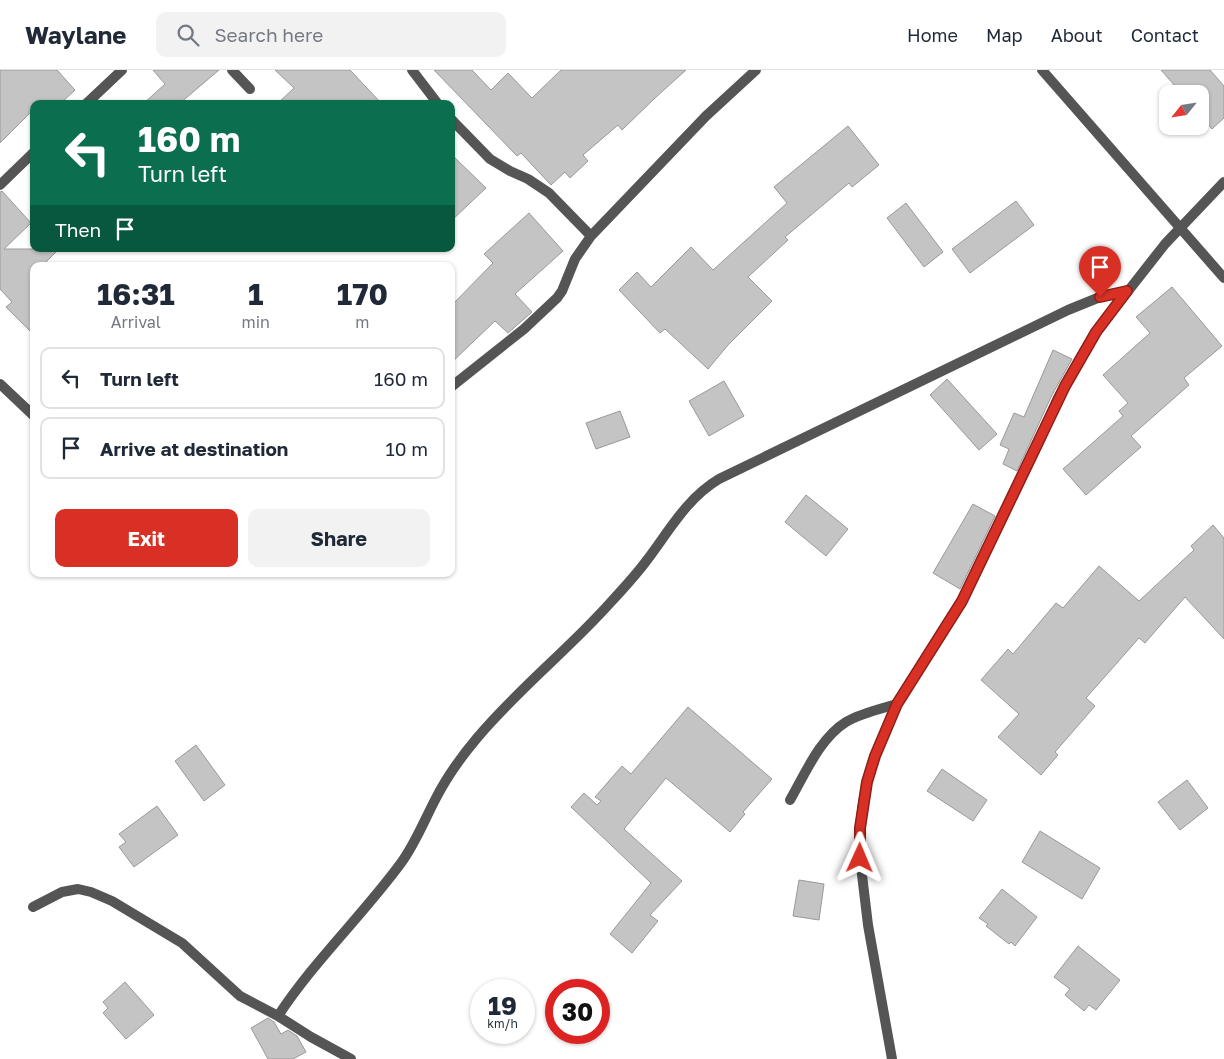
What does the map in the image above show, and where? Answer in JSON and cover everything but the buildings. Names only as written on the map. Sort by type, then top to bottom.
[{"type":"street","points":[[90,100],[122,70]]},
{"type":"street","points":[[232,70],[250,89]]},
{"type":"street","points":[[412,70],[435,100]]},
{"type":"street","points":[[455,384],[524,329],[557,298],[562,291],[575,259],[591,236],[706,116],[756,70]]},
{"type":"street","points":[[1042,70],[1224,278]]},
{"type":"street","points":[[455,123],[490,159],[550,193],[591,236]]},
{"type":"street","points":[[0,184],[30,156]]},
{"type":"street","points":[[892,1059],[862,889],[860,858],[860,828],[863,802],[875,756],[897,704],[962,601],[1039,442],[1058,398],[1096,332],[1165,244],[1224,182]]},
{"type":"street","points":[[278,1016],[306,977],[377,895],[402,861],[450,774],[471,745],[508,703],[574,641],[609,604],[646,562],[676,520],[703,490],[727,476],[1068,310],[1100,297],[1127,291]]},
{"type":"street","points":[[0,384],[30,412]]},
{"type":"street","points":[[790,800],[822,747],[837,728],[855,718],[897,704]]},
{"type":"street","points":[[34,907],[62,892],[78,889],[92,892],[112,901],[182,943],[240,996],[351,1059]]},
{"type":"route","points":[[860,858],[860,828],[867,782],[875,756],[897,704],[918,668],[943,634],[962,601],[1039,442],[1058,398],[1096,332],[1127,291],[1100,297]]}]
